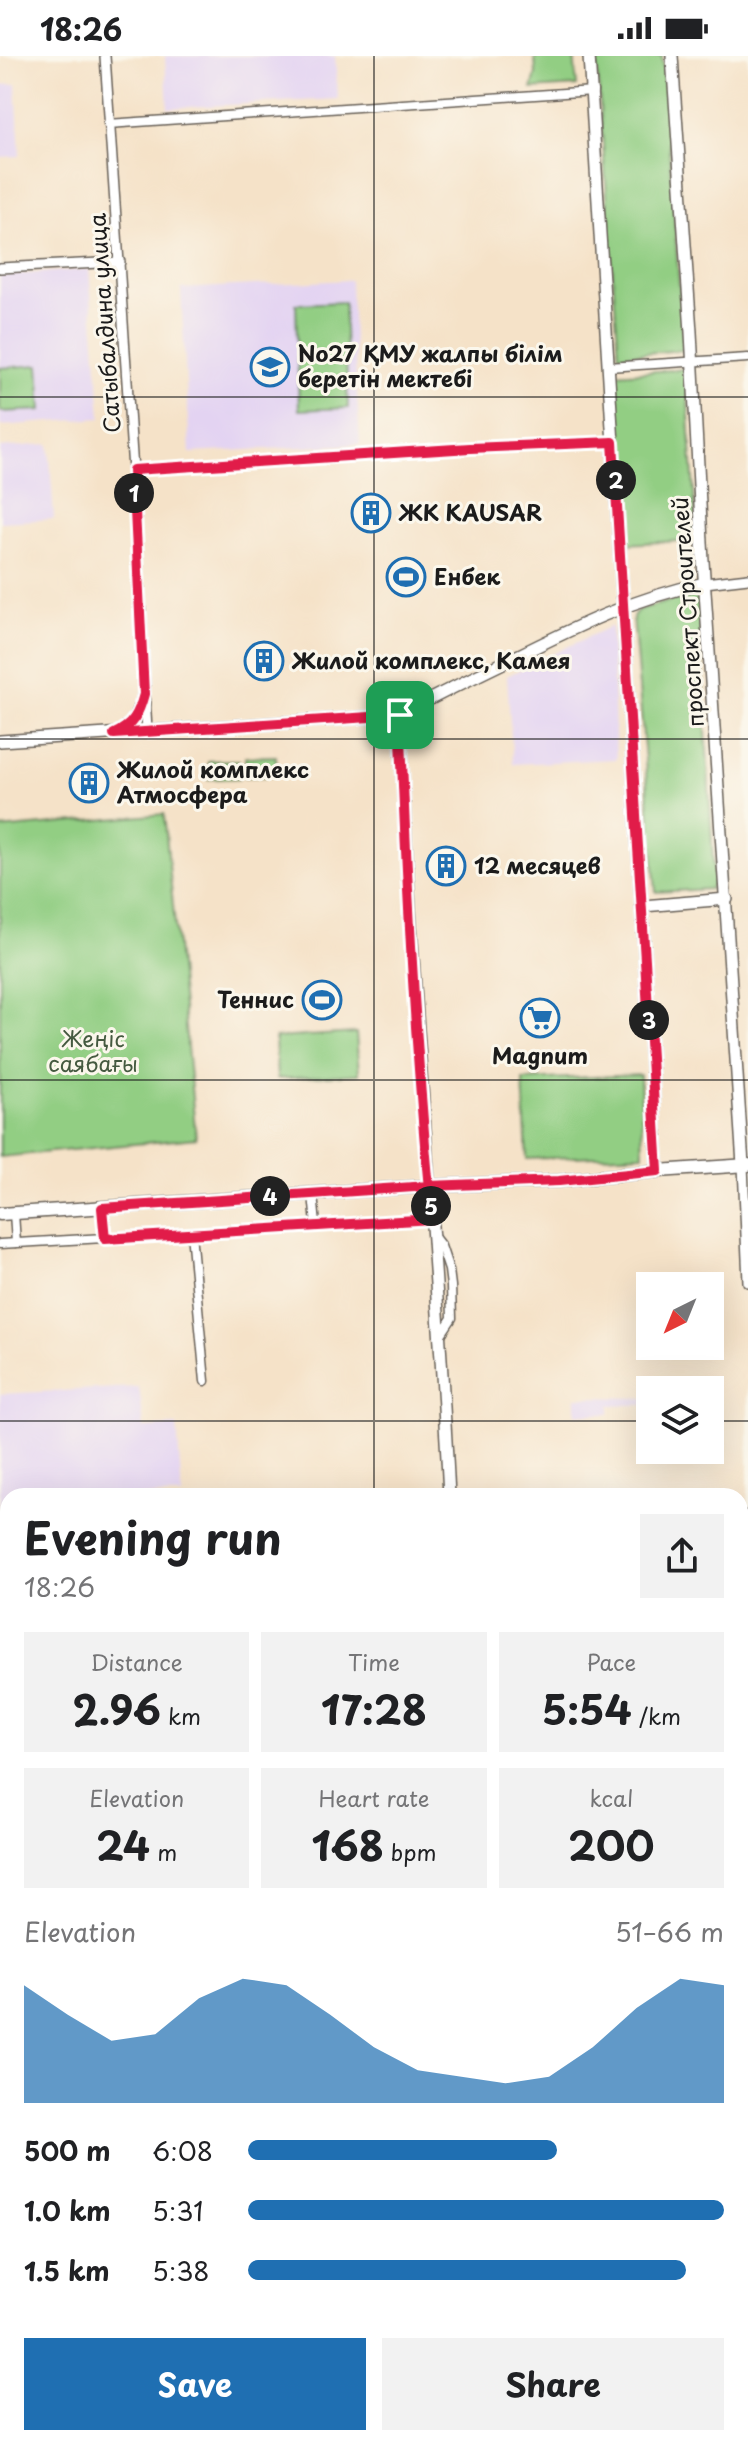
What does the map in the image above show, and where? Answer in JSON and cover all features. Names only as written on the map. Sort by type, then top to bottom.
[{"type":"main road","name":"проспект Строителей","points":[[672,56],[731,990],[746,1165]]},
{"type":"main road","points":[[591,59],[658,1171]]},
{"type":"main road","points":[[0,741],[400,715],[548,640],[624,607],[664,591],[705,583]]},
{"type":"main road","points":[[114,734],[134,720],[144,694]]},
{"type":"main road","points":[[400,715],[406,865],[432,1219],[447,1488]]},
{"type":"main road","points":[[643,906],[727,899]]},
{"type":"main road","points":[[0,1214],[429,1186],[559,1181],[746,1165]]},
{"type":"street","name":"Сатыбалдина улица","points":[[105,56],[147,731]]},
{"type":"street","points":[[108,124],[593,91]]},
{"type":"street","points":[[0,268],[120,262]]},
{"type":"street","points":[[608,367],[748,358]]},
{"type":"street","points":[[133,470],[613,442]]},
{"type":"street","points":[[705,583],[748,578]]},
{"type":"street","points":[[746,1165],[748,1282]]},
{"type":"street","points":[[313,1194],[316,1225]]},
{"type":"street","points":[[102,1208],[105,1239]]},
{"type":"street","points":[[14,1213],[16,1243]]},
{"type":"street","points":[[0,1244],[432,1219]]},
{"type":"street","points":[[191,1233],[205,1381]]},
{"type":"shaded area","points":[[165,56],[335,56],[338,99],[168,108]]},
{"type":"shaded area","points":[[16,84],[20,156],[0,157],[0,85]]},
{"type":"shaded area","points":[[89,269],[101,418],[0,426],[0,276]]},
{"type":"shaded area","name":"No27 ҚМУ жалпы білім беретін мектебі","points":[[350,280],[360,444],[190,453],[181,289]]},
{"type":"shaded area","points":[[49,444],[54,519],[0,522],[0,448]]},
{"type":"shaded area","points":[[611,626],[616,759],[513,764],[507,676]]},
{"type":"shaded area","points":[[139,1387],[144,1428],[177,1426],[181,1488],[0,1488],[0,1394]]},
{"type":"shaded area","points":[[576,1397],[636,1398],[636,1405],[610,1405],[610,1414],[576,1414]]},
{"type":"green space","points":[[535,56],[574,56],[577,86],[532,89],[536,74]]},
{"type":"green space","points":[[599,56],[662,56],[684,350],[619,355],[597,65]]},
{"type":"green space","points":[[344,302],[348,408],[299,410],[296,304]]},
{"type":"green space","points":[[39,365],[42,410],[0,412],[0,368]]},
{"type":"green space","points":[[686,369],[697,540],[625,544],[614,374]]},
{"type":"green space","points":[[692,595],[699,602],[714,880],[710,889],[656,892],[633,616],[638,610]]},
{"type":"green space","points":[[276,756],[277,776],[245,777],[245,757]]},
{"type":"green space","points":[[239,760],[239,778],[208,779],[208,761]]},
{"type":"green space","name":"Жеңіс саябағы","points":[[164,814],[196,1138],[0,1157],[0,829]]},
{"type":"green space","points":[[356,1033],[359,1074],[277,1079],[275,1038]]},
{"type":"green space","points":[[640,1075],[643,1154],[527,1159],[523,1080]]},
{"type":"place","name":"No27 ҚМУ жалпы білім беретін мектебі","points":[[270,367]]},
{"type":"place","name":"ЖК KAUSAR","points":[[371,513]]},
{"type":"place","name":"Енбек","points":[[406,577]]},
{"type":"place","name":"Жилой комплекс, Камея","points":[[264,661]]},
{"type":"place","name":"Жилой комплекс Атмосфера","points":[[89,783]]},
{"type":"place","name":"12 месяцев","points":[[446,866]]},
{"type":"place","name":"Теннис","points":[[322,1000]]},
{"type":"place","name":"Magnum","points":[[540,1018]]},
{"type":"route","points":[[400,715],[114,734],[134,720],[144,694],[133,470],[613,442],[658,1171],[559,1181],[429,1186],[102,1208],[105,1239],[432,1219],[429,1186],[427,1167],[420,1073],[400,715]]}]
